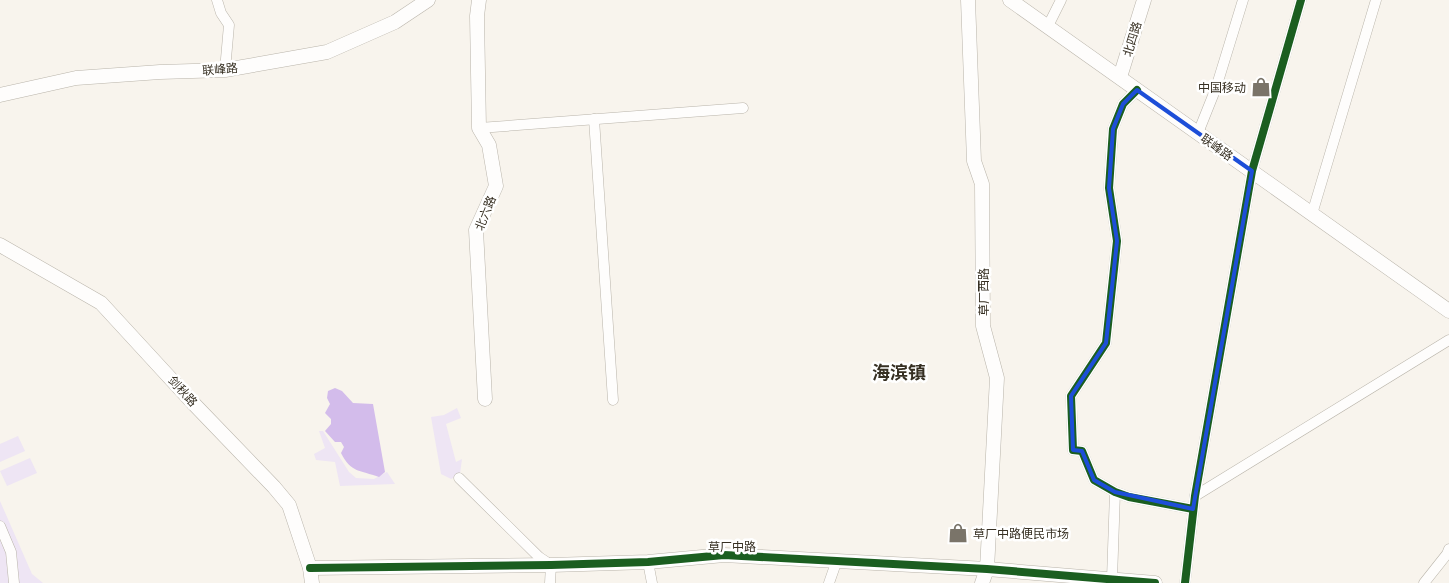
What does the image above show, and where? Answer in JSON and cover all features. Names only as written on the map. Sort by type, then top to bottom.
[{"type":"main road","name":"联峰路","points":[[0,95],[76,78],[225,70],[327,52],[395,22],[428,0]]},
{"type":"main road","name":"北六路","points":[[479,0],[477,16],[479,128],[489,145],[496,186],[476,230],[485,399]]},
{"type":"main road","name":"草厂西路","points":[[968,0],[974,161],[982,184],[983,326],[997,378],[987,569],[982,583]]},
{"type":"main road","name":"联峰路","points":[[1010,0],[1449,311]]},
{"type":"main road","name":"北四路","points":[[1120,78],[1144,0]]},
{"type":"main road","name":"剑秋路","points":[[0,245],[101,303],[274,487],[289,505],[310,568],[312,583]]},
{"type":"main road","name":"草厂中路","points":[[310,568],[648,562],[724,555],[987,569],[1069,579],[1112,579],[1151,583]]},
{"type":"street","points":[[217,0],[221,13],[229,25],[225,70]]},
{"type":"street","points":[[1048,26],[1061,0]]},
{"type":"street","points":[[1198,133],[1216,88],[1243,0]]},
{"type":"street","points":[[1185,583],[1195,496],[1252,171],[1301,0]]},
{"type":"street","points":[[1312,214],[1376,0]]},
{"type":"street","points":[[1137,90],[1123,104],[1113,129],[1109,188],[1116,241],[1106,343],[1071,396],[1073,450],[1082,451],[1094,480],[1115,492],[1129,497],[1193,509]]},
{"type":"street","points":[[479,128],[743,108]]},
{"type":"street","points":[[594,119],[613,400]]},
{"type":"street","points":[[1195,496],[1449,340]]},
{"type":"street","points":[[458,478],[539,557],[551,565],[550,583]]},
{"type":"street","points":[[1112,579],[1115,492]]},
{"type":"street","points":[[0,526],[11,552],[14,583]]},
{"type":"street","points":[[1424,583],[1449,549]]},
{"type":"street","points":[[828,583],[836,560]]},
{"type":"street","points":[[648,562],[652,583]]},
{"type":"highlighted area","points":[[1137,90],[1252,171],[1193,509],[1115,492],[1094,480],[1082,451],[1073,450],[1071,396],[1106,343],[1117,241],[1109,188],[1113,129],[1123,104]]},
{"type":"shaded area","points":[[335,388],[342,391],[353,403],[373,404],[385,472],[379,477],[352,468],[341,453],[344,447],[341,442],[335,442],[325,431],[331,424],[331,419],[325,413],[330,404],[327,398],[328,391]]},
{"type":"shaded area","points":[[457,408],[461,418],[446,424],[456,462],[462,459],[460,474],[451,479],[441,474],[431,417],[444,415]]},
{"type":"shaded area","points":[[319,431],[323,431],[349,472],[356,478],[374,479],[387,472],[395,484],[340,486],[335,462],[316,460],[314,454],[325,448]]},
{"type":"shaded area","points":[[18,436],[25,451],[0,462],[0,444]]},
{"type":"shaded area","points":[[30,458],[37,473],[7,486],[0,471]]},
{"type":"shaded area","points":[[0,501],[32,574],[43,583],[0,583]]},
{"type":"cycle path","points":[[1185,583],[1195,496],[1252,171],[1301,0]]},
{"type":"cycle path","points":[[1137,90],[1123,104],[1113,129],[1109,188],[1117,241],[1106,343],[1071,396],[1073,450],[1082,451],[1094,480],[1115,492],[1129,497],[1193,509]]},
{"type":"cycle path","points":[[310,568],[648,562],[724,555],[987,569],[1155,583]]},
{"type":"place","name":"中国移动","points":[[1261,87]]},
{"type":"place","name":"草厂中路便民市场","points":[[958,533]]},
{"type":"district","name":"海滨镇","points":[[899,372]]}]
